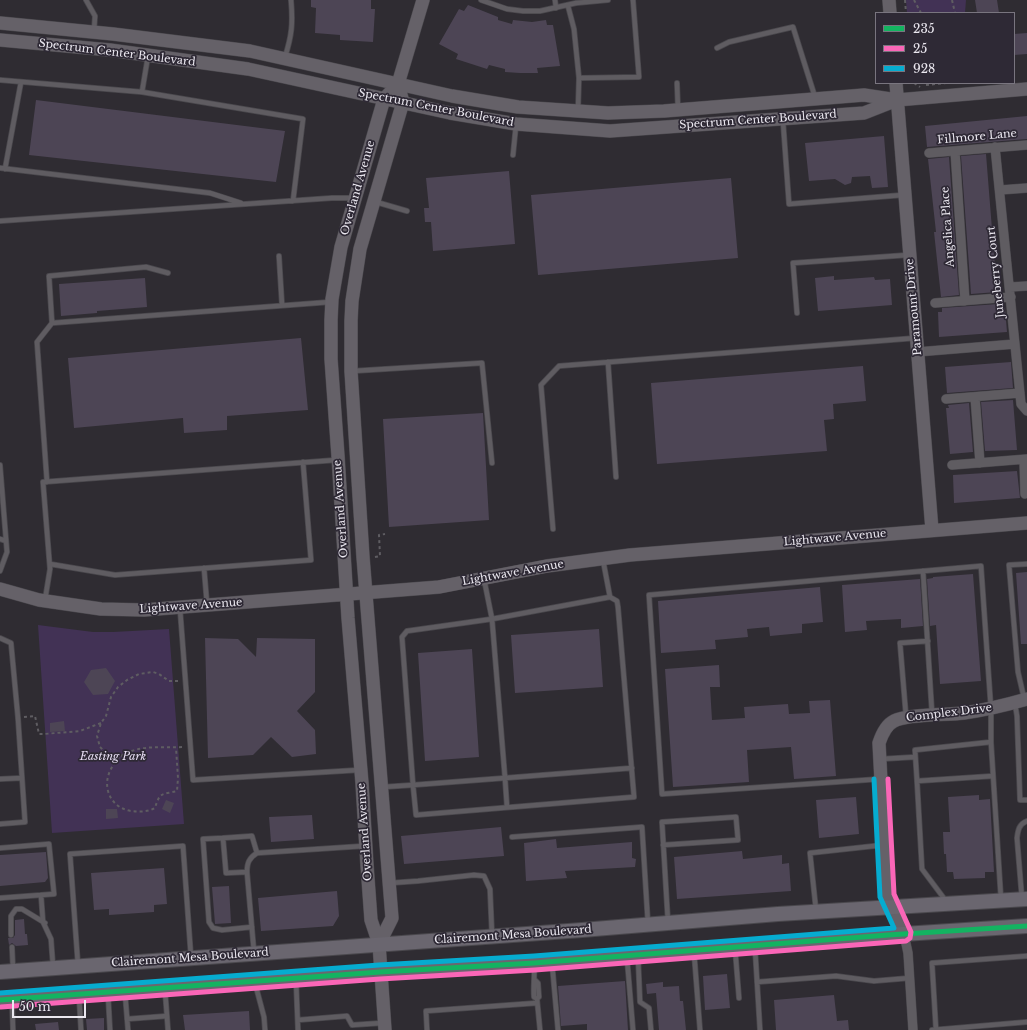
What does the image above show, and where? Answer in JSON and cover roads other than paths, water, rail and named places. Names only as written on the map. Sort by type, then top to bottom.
[{"type":"main road","name":"Clairemont Mesa Boulevard","points":[[7,971],[668,924],[816,912],[1024,899]]},
{"type":"main road","points":[[6,1000],[380,972],[534,963],[755,945],[1027,926]]},
{"type":"street","name":"Overland Avenue","points":[[384,1026],[379,944],[371,920],[347,594],[332,359],[332,302],[341,247],[384,99],[398,84],[423,0]]},
{"type":"street","points":[[889,0],[890,12]]},
{"type":"street","name":"Spectrum Center Boulevard","points":[[0,23],[94,32],[250,51],[452,96],[518,107],[608,113],[678,110],[864,95],[897,100],[1027,89]]},
{"type":"street","points":[[71,47],[94,32]]},
{"type":"street","name":"Spectrum Center Boulevard","points":[[0,40],[148,56],[248,69],[450,113],[516,124],[610,131],[864,113],[897,100]]},
{"type":"street","points":[[148,56],[176,42]]},
{"type":"street","points":[[398,84],[403,102]]},
{"type":"street","name":"Paramount Drive","points":[[896,84],[932,530]]},
{"type":"street","name":"Overland Avenue","points":[[379,944],[392,918],[366,593],[352,371],[352,301],[360,249],[403,102]]},
{"type":"street","name":"Fillmore Lane","points":[[929,153],[1027,145]]},
{"type":"street","name":"Juneberry Court","points":[[995,147],[1021,404],[1027,411]]},
{"type":"street","name":"Angelica Place","points":[[955,151],[965,301]]},
{"type":"street","points":[[1000,190],[1027,188]]},
{"type":"street","points":[[1010,287],[1027,286]]},
{"type":"street","points":[[935,303],[1011,298]]},
{"type":"street","points":[[917,352],[1015,344]]},
{"type":"street","points":[[946,399],[1020,394]]},
{"type":"street","points":[[975,397],[980,463]]},
{"type":"street","points":[[952,465],[1026,460],[1026,494]]},
{"type":"street","name":"Lightwave Avenue","points":[[0,589],[45,601],[101,609],[144,610],[439,587],[547,566],[637,554],[1027,523]]},
{"type":"street","name":"Complex Drive","points":[[904,934],[888,896],[879,743],[882,734],[887,727],[895,721],[906,718],[964,713],[991,709],[1022,701]]},
{"type":"street","points":[[904,934],[908,953],[913,1030]]},
{"type":"lane","points":[[86,0],[95,16],[94,32]]},
{"type":"lane","points":[[285,59],[291,37],[293,21],[291,0]]},
{"type":"lane","points":[[481,0],[507,9],[523,11],[540,11],[576,3],[608,0]]},
{"type":"lane","points":[[555,0],[556,8]]},
{"type":"lane","points":[[579,78],[639,76],[633,0]]},
{"type":"lane","points":[[568,6],[574,29],[579,78],[578,111]]},
{"type":"lane","points":[[717,48],[729,42],[793,27],[815,99]]},
{"type":"lane","points":[[142,92],[148,56]]},
{"type":"lane","points":[[0,80],[142,92],[302,119],[293,201]]},
{"type":"lane","points":[[21,82],[2,168],[210,193],[244,204]]},
{"type":"lane","points":[[677,83],[678,110]]},
{"type":"lane","points":[[782,119],[789,204],[905,195]]},
{"type":"lane","points":[[513,155],[516,124]]},
{"type":"lane","points":[[0,221],[244,204],[356,198]]},
{"type":"lane","points":[[375,201],[407,211]]},
{"type":"lane","points":[[797,313],[794,263],[910,255]]},
{"type":"lane","points":[[279,256],[282,305]]},
{"type":"lane","points":[[47,482],[37,342],[52,324],[49,276],[146,267],[168,273]]},
{"type":"lane","points":[[52,324],[332,302]]},
{"type":"lane","points":[[553,529],[541,385],[559,366],[916,338]]},
{"type":"lane","points":[[608,362],[616,477]]},
{"type":"lane","points":[[352,371],[482,363],[492,463]]},
{"type":"lane","points":[[45,601],[50,564],[43,482],[338,460]]},
{"type":"lane","points":[[50,564],[115,575],[311,560],[304,462]]},
{"type":"lane","points":[[0,465],[7,552],[0,571]]},
{"type":"lane","points":[[0,539],[6,541]]},
{"type":"lane","points":[[603,558],[610,597]]},
{"type":"lane","points":[[1027,564],[1009,565],[1018,672],[1022,701],[1018,716],[1020,800],[1027,800]]},
{"type":"lane","points":[[881,779],[662,794],[649,595],[981,566],[991,709],[991,742],[1001,900]]},
{"type":"lane","points":[[204,568],[207,605]]},
{"type":"lane","points":[[923,571],[933,716]]},
{"type":"lane","points":[[484,579],[492,619],[507,807]]},
{"type":"lane","points":[[610,597],[617,601],[618,607],[634,797],[416,815],[412,786],[402,637],[407,631],[492,619],[610,597]]},
{"type":"lane","points":[[180,607],[193,780],[361,769]]},
{"type":"lane","points":[[0,638],[11,642],[25,822],[0,824]]},
{"type":"lane","points":[[906,718],[900,643],[928,641]]},
{"type":"lane","points":[[948,904],[922,869],[915,750],[991,742]]},
{"type":"lane","points":[[880,759],[915,757]]},
{"type":"lane","points":[[382,787],[412,786],[632,768]]},
{"type":"lane","points":[[917,781],[993,776]]},
{"type":"lane","points":[[0,779],[22,778]]},
{"type":"lane","points":[[663,845],[738,840],[736,817],[662,822],[663,845],[668,924]]},
{"type":"lane","points":[[1024,899],[1017,838],[1018,829],[1022,823],[1027,822]]},
{"type":"lane","points":[[512,837],[642,827],[648,925]]},
{"type":"lane","points":[[252,927],[222,930],[213,928],[209,922],[203,839],[252,836],[257,853]]},
{"type":"lane","points":[[223,838],[226,873],[247,872]]},
{"type":"lane","points":[[0,848],[49,844],[54,894],[0,898]]},
{"type":"lane","points":[[816,912],[810,853],[884,845]]},
{"type":"lane","points":[[78,966],[70,854],[168,847],[183,846],[191,958]]},
{"type":"lane","points":[[254,954],[247,872],[247,864],[251,857],[257,853],[366,846]]},
{"type":"lane","points":[[388,883],[484,876],[490,889],[492,936]]},
{"type":"lane","points":[[41,895],[43,922],[51,939],[53,968]]},
{"type":"lane","points":[[11,935],[11,916],[16,909],[22,909],[43,922]]},
{"type":"lane","points":[[755,945],[760,1030]]},
{"type":"lane","points":[[7,971],[12,947]]},
{"type":"lane","points":[[735,947],[739,998]]},
{"type":"lane","points":[[694,950],[700,1030]]},
{"type":"lane","points":[[633,955],[633,1030]]},
{"type":"lane","points":[[633,955],[640,1002],[649,1008],[651,1030]]},
{"type":"lane","points":[[936,1030],[932,963],[1027,956]]},
{"type":"lane","points":[[552,961],[558,1030]]},
{"type":"lane","points":[[534,963],[535,980],[538,984],[539,996],[537,1001],[540,1030]]},
{"type":"lane","points":[[758,982],[836,976],[874,981],[910,978]]},
{"type":"lane","points":[[296,978],[298,1030]]},
{"type":"lane","points":[[254,982],[264,1017],[264,1030]]},
{"type":"lane","points":[[165,988],[168,1030]]},
{"type":"lane","points":[[124,991],[128,1030]]},
{"type":"lane","points":[[108,992],[110,1030]]},
{"type":"lane","points":[[79,995],[81,1030]]},
{"type":"lane","points":[[6,1000],[13,1030]]},
{"type":"lane","points":[[427,1030],[426,1011],[537,1001]]},
{"type":"lane","points":[[127,1018],[167,1016]]},
{"type":"lane","points":[[298,1020],[347,1016],[352,1025],[384,1026]]},
{"type":"lane","points":[[932,1030],[1027,1022]]},
{"type":"park label","name":"Easting Park","points":[[113,757]]}]
